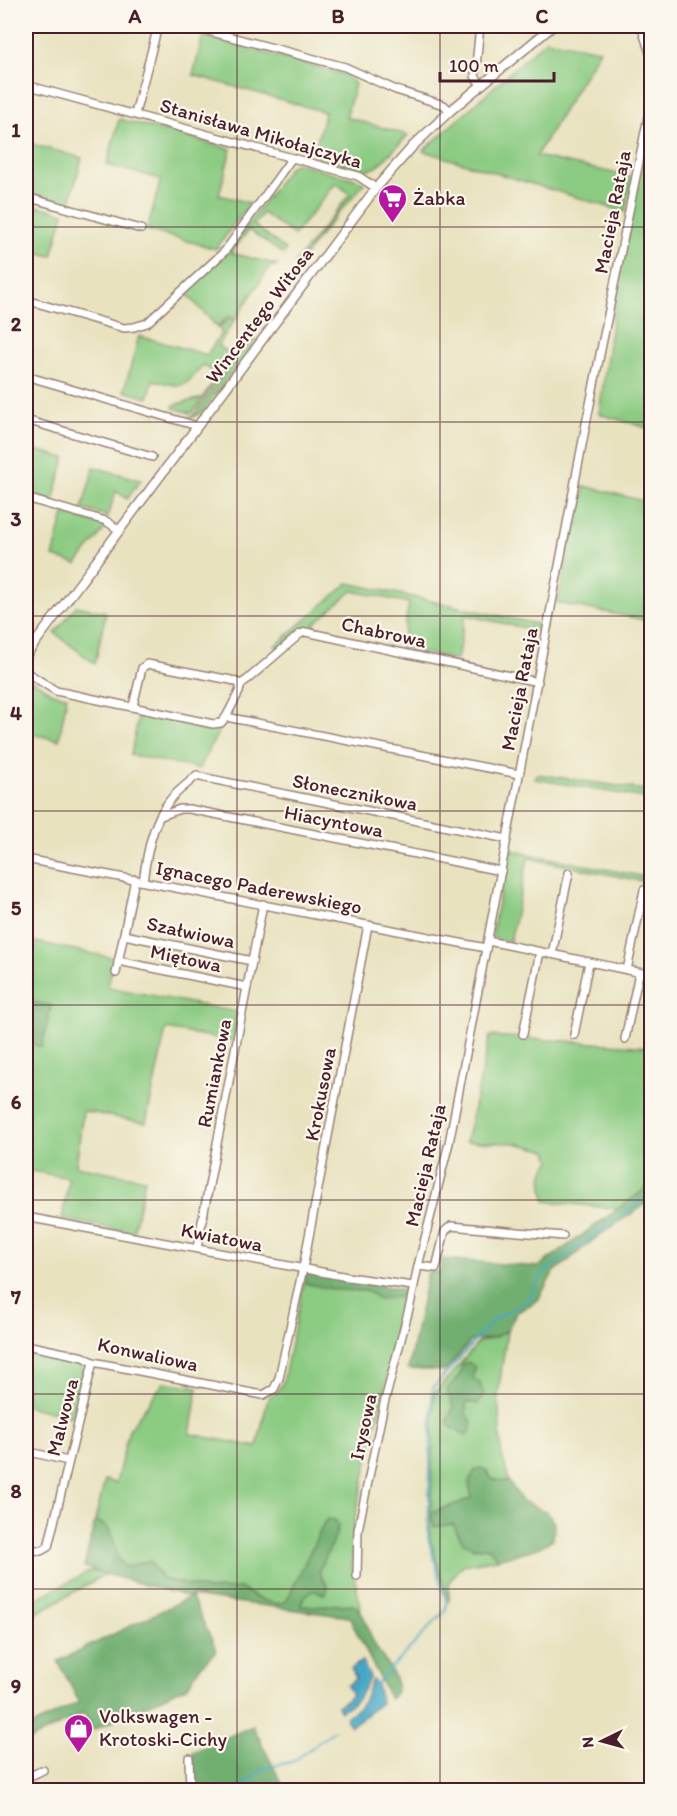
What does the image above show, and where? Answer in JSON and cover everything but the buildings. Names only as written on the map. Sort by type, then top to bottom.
[{"type":"street","name":"Stanisława Mikołajczyka","points":[[135,114],[158,26]]},
{"type":"street","points":[[189,26],[345,67],[396,90],[444,105],[450,111]]},
{"type":"street","points":[[480,26],[475,76],[481,85]]},
{"type":"street","name":"Wincentego Witosa","points":[[26,655],[376,188],[413,146],[450,111],[553,26]]},
{"type":"street","points":[[641,26],[651,59]]},
{"type":"street","name":"Stanisława Mikołajczyka","points":[[26,85],[358,176],[376,188]]},
{"type":"street","name":"Macieja Rataja","points":[[413,1286],[449,1143],[586,424],[651,97]]},
{"type":"street","points":[[26,300],[124,328],[147,323],[225,251],[292,158]]},
{"type":"street","points":[[26,197],[141,229]]},
{"type":"street","points":[[26,376],[197,426]]},
{"type":"street","points":[[26,420],[152,458]]},
{"type":"street","points":[[26,498],[106,521],[119,530]]},
{"type":"street","name":"Chabrowa","points":[[226,717],[241,684],[300,634],[306,632],[538,682]]},
{"type":"street","points":[[133,706],[142,668],[147,664],[231,680],[241,684]]},
{"type":"street","points":[[26,672],[56,691],[213,724],[221,723],[226,717],[519,774]]},
{"type":"street","name":"Słonecznikowa","points":[[161,816],[171,798],[197,775],[507,839]]},
{"type":"street","name":"Hiacyntowa","points":[[161,816],[180,809],[189,809],[501,871]]},
{"type":"street","points":[[116,974],[139,880],[161,816]]},
{"type":"street","name":"Ignacego Paderewskiego","points":[[26,859],[368,925],[552,954],[651,975]]},
{"type":"street","points":[[552,954],[569,873]]},
{"type":"street","points":[[627,970],[644,890]]},
{"type":"street","name":"Rumiankowa","points":[[197,1248],[263,904]]},
{"type":"street","name":"Krokusowa","points":[[263,1395],[274,1389],[279,1378],[303,1268],[368,925]]},
{"type":"street","name":"Szałwiowa","points":[[124,935],[252,961]]},
{"type":"street","points":[[523,1034],[540,952]]},
{"type":"street","name":"Miętowa","points":[[118,961],[247,987]]},
{"type":"street","points":[[574,1035],[589,962]]},
{"type":"street","points":[[625,1039],[639,973]]},
{"type":"street","name":"Kwiatowa","points":[[26,1217],[413,1286]]},
{"type":"street","points":[[418,1266],[436,1268],[445,1231],[451,1226],[563,1236]]},
{"type":"street","name":"Irysowa","points":[[357,1576],[358,1530],[384,1404],[413,1286]]},
{"type":"street","name":"Konwaliowa","points":[[26,1345],[84,1357],[93,1362],[263,1395]]},
{"type":"street","name":"Malwowa","points":[[26,1548],[45,1550],[50,1540],[93,1362]]},
{"type":"street","points":[[26,1451],[68,1461]]},
{"type":"street","points":[[189,1758],[190,1791]]},
{"type":"street","points":[[26,1778],[43,1770]]},
{"type":"green space","points":[[203,36],[346,75],[355,84],[346,117],[408,135],[377,167],[366,170],[313,156],[325,112],[193,75]]},
{"type":"green space","points":[[546,40],[600,50],[536,156],[632,177],[625,212],[423,151]]},
{"type":"green space","points":[[651,115],[651,429],[599,414],[616,294]]},
{"type":"green space","points":[[119,119],[231,149],[219,195],[250,203],[216,249],[147,230],[161,179],[107,165]]},
{"type":"green space","points":[[28,143],[82,158],[69,205],[26,193]]},
{"type":"green space","points":[[297,163],[358,180],[364,184],[324,230],[298,265],[295,263],[350,194],[336,183],[294,235],[263,213],[254,225],[286,250],[283,254],[249,230],[231,253],[278,265],[275,267],[271,265],[235,320],[229,316],[217,327],[187,294],[180,301],[178,299],[228,252],[290,166]]},
{"type":"green space","points":[[37,206],[64,213],[52,256],[26,250]]},
{"type":"green space","points":[[230,318],[234,321],[218,346],[232,355],[249,331],[252,333],[193,412],[173,408],[174,405],[202,398],[218,375],[203,365],[191,379],[182,385],[171,385],[153,380],[148,398],[124,391],[139,336],[207,355],[222,332],[218,328]]},
{"type":"green space","points":[[251,338],[256,340],[202,412],[188,418],[194,415]]},
{"type":"green space","points":[[26,447],[65,458],[53,501],[26,494]]},
{"type":"green space","points":[[94,467],[141,480],[127,499],[116,491],[107,518],[104,515],[82,509]]},
{"type":"green space","points":[[585,486],[651,503],[651,621],[557,603]]},
{"type":"green space","points":[[64,514],[107,526],[77,564],[53,557]]},
{"type":"green space","points":[[348,583],[546,626],[543,632],[465,615],[457,660],[401,648],[409,603],[352,591],[314,624],[315,630],[302,629],[279,648],[275,646]]},
{"type":"green space","points":[[76,606],[106,612],[95,664],[55,633]]},
{"type":"green space","points":[[32,680],[52,693],[67,696],[59,740],[26,733],[26,681],[29,683]]},
{"type":"green space","points":[[139,713],[220,729],[199,769],[131,755]]},
{"type":"green space","points":[[536,774],[651,791],[651,799],[535,779]]},
{"type":"green space","points":[[509,844],[514,851],[651,878],[651,883],[528,858],[510,942],[496,940],[492,933]]},
{"type":"green space","points":[[26,940],[114,958],[108,987],[237,1012],[234,1041],[166,1029],[146,1123],[83,1111],[76,1166],[145,1179],[133,1233],[62,1219],[69,1178],[26,1170],[26,1043],[42,1046],[51,1006],[26,1001]]},
{"type":"green space","points":[[26,1001],[51,1005],[42,1047],[26,1043]]},
{"type":"green space","points":[[490,1036],[651,1047],[651,1185],[618,1209],[545,1201],[542,1180],[544,1171],[551,1161],[548,1151],[515,1143],[466,1142]]},
{"type":"green space","points":[[651,1185],[651,1200],[597,1237],[553,1273],[538,1300],[516,1313],[507,1331],[493,1338],[471,1341],[445,1371],[408,1369],[428,1271],[440,1272],[442,1259],[538,1267]]},
{"type":"green space","points":[[306,1272],[407,1290],[401,1297],[379,1299],[368,1291],[338,1290],[308,1284],[304,1282]]},
{"type":"green space","points":[[304,1282],[338,1290],[368,1291],[376,1297],[406,1293],[407,1290],[354,1522],[352,1566],[361,1610],[349,1605],[301,1606],[304,1598],[310,1592],[315,1590],[324,1594],[328,1588],[319,1571],[338,1530],[324,1523],[289,1596],[285,1602],[278,1604],[259,1599],[240,1588],[209,1590],[162,1579],[150,1561],[129,1566],[122,1565],[108,1529],[95,1521],[105,1480],[116,1483],[129,1429],[164,1382],[198,1387],[190,1434],[257,1447],[268,1398],[277,1392],[283,1382]]},
{"type":"green space","points":[[507,1331],[498,1395],[501,1450],[509,1482],[491,1479],[486,1470],[480,1468],[475,1470],[469,1483],[472,1498],[453,1524],[472,1548],[489,1548],[498,1559],[463,1565],[449,1582],[449,1602],[430,1539],[434,1394],[479,1342]]},
{"type":"green space","points":[[26,1352],[79,1363],[83,1372],[72,1417],[26,1406]]},
{"type":"green space","points":[[468,1362],[475,1367],[473,1378],[479,1382],[484,1395],[478,1404],[466,1403],[466,1414],[472,1422],[470,1432],[466,1435],[449,1426],[447,1422],[453,1407],[447,1390],[460,1374],[462,1365]]},
{"type":"green space","points":[[480,1468],[486,1470],[492,1479],[509,1482],[522,1501],[547,1512],[554,1523],[553,1539],[538,1548],[498,1559],[489,1548],[470,1546],[462,1541],[453,1524],[434,1527],[431,1513],[472,1498],[469,1483],[475,1470]]},
{"type":"green space","points":[[327,1519],[335,1520],[338,1525],[336,1535],[319,1571],[328,1588],[324,1594],[315,1591],[307,1594],[301,1606],[353,1605],[360,1609],[371,1638],[396,1682],[396,1691],[390,1699],[349,1617],[191,1596],[217,1651],[199,1668],[188,1686],[93,1730],[84,1713],[26,1742],[26,1729],[79,1702],[58,1661],[190,1597],[84,1567],[95,1521],[109,1530],[117,1556],[126,1567],[150,1561],[162,1579],[209,1590],[240,1588],[259,1599],[278,1604],[285,1602],[289,1596]]},
{"type":"green space","points":[[90,1571],[106,1574],[26,1619],[26,1604]]},
{"type":"green space","points":[[253,1726],[285,1790],[194,1790],[193,1752]]},
{"type":"water","points":[[362,1661],[370,1677],[358,1699],[341,1711],[338,1706],[352,1695],[347,1686],[356,1678],[351,1669]]},
{"type":"water","points":[[372,1680],[377,1685],[381,1703],[351,1726],[345,1718],[362,1704]]},
{"type":"waterway","points":[[376,1684],[445,1611],[447,1604],[428,1538],[434,1387],[493,1320],[529,1300],[543,1273],[652,1192]]},
{"type":"waterway","points":[[239,1790],[262,1769],[294,1761],[335,1730]]},
{"type":"place","name":"Żabka","points":[[392,224]]},
{"type":"place","name":"Volkswagen - Krotoski-Cichy","points":[[78,1754]]}]
